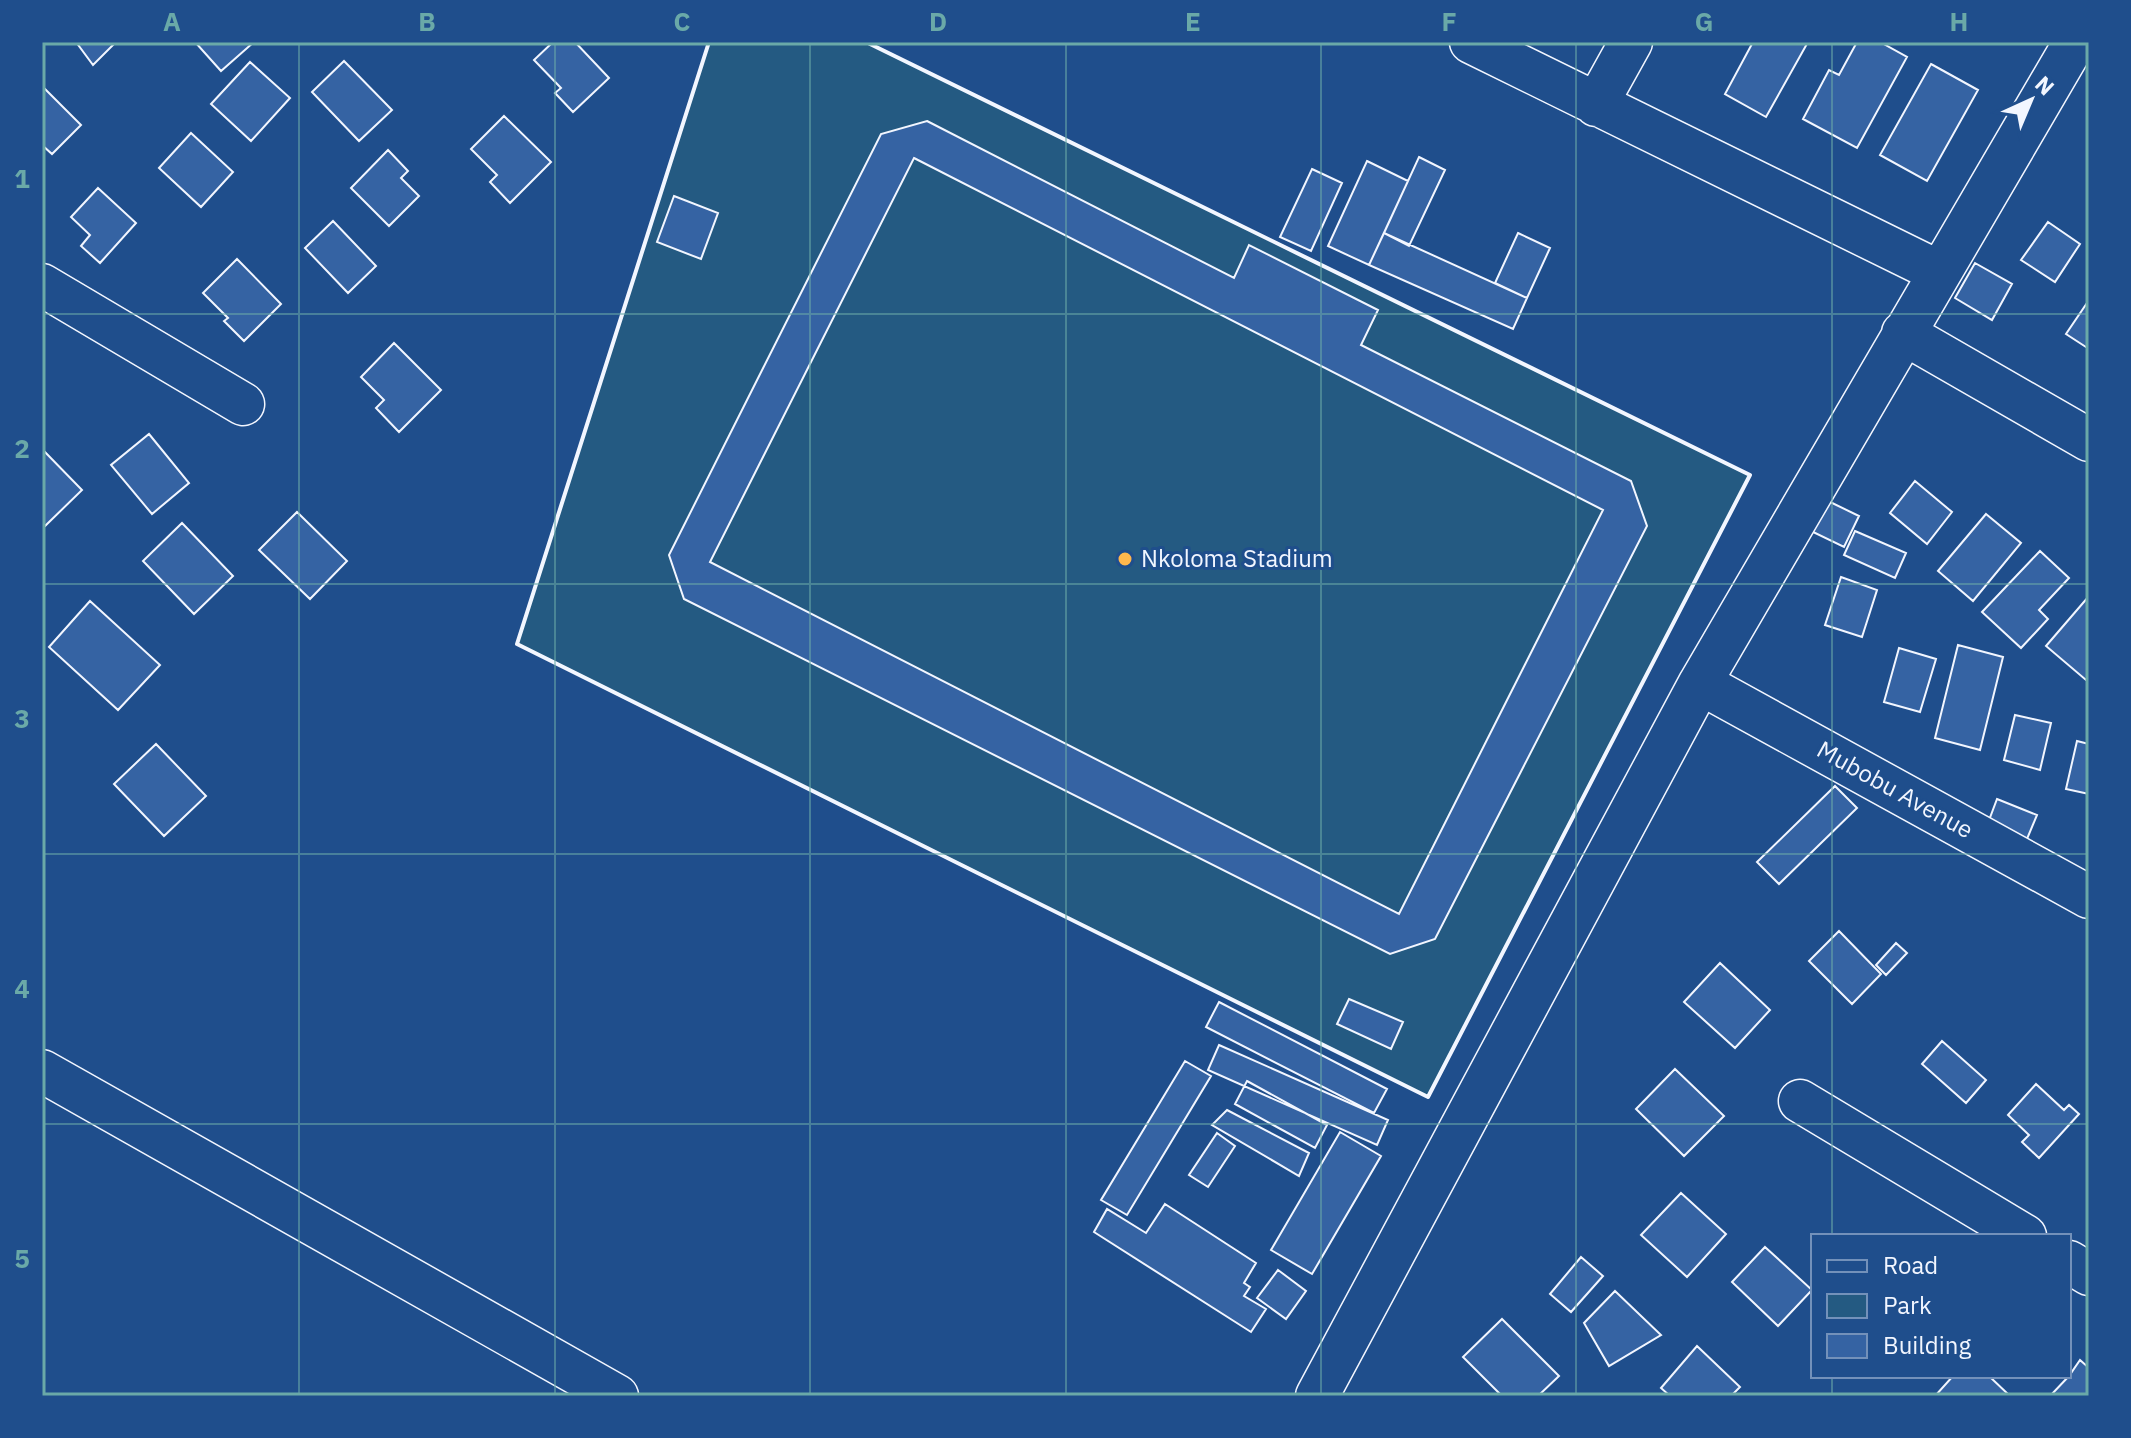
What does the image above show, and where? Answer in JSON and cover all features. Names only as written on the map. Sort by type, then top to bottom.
[{"type":"street","points":[[1471,42],[1939,272]]},
{"type":"street","points":[[1596,105],[1631,42]]},
{"type":"street","points":[[1317,1396],[1700,683],[2075,42]]},
{"type":"street","points":[[42,285],[243,404]]},
{"type":"street","points":[[1903,333],[2089,440]]},
{"type":"street","name":"Mubobu Avenue","points":[[1700,683],[2089,897]]},
{"type":"street","points":[[42,1071],[617,1396]]},
{"type":"street","points":[[1800,1101],[2022,1234]]},
{"type":"street","points":[[2071,1263],[2089,1274]]},
{"type":"green space","name":"Nkoloma Stadium","points":[[709,42],[866,42],[1750,475],[1428,1097],[517,644]]},
{"type":"building","points":[[76,42],[116,42],[93,65]]},
{"type":"building","points":[[195,42],[254,42],[221,71]]},
{"type":"building","points":[[553,42],[575,42],[609,78],[573,112],[555,93],[561,88],[534,60]]},
{"type":"building","points":[[1753,42],[1808,42],[1766,117],[1725,94]]},
{"type":"building","points":[[1857,42],[1880,42],[1907,57],[1857,148],[1803,119],[1829,70],[1839,75]]},
{"type":"building","points":[[344,61],[392,110],[359,141],[312,92]]},
{"type":"building","points":[[250,62],[290,98],[251,141],[211,104]]},
{"type":"building","points":[[1931,64],[1978,90],[1927,181],[1880,155]]},
{"type":"building","points":[[42,86],[81,125],[52,154],[42,145]]},
{"type":"building","points":[[504,116],[551,162],[510,203],[490,182],[497,175],[471,149]]},
{"type":"building","points":[[927,121],[1234,278],[1249,245],[1378,310],[1361,345],[1631,481],[1647,526],[1435,939],[1390,954],[684,599],[669,555],[881,134]],"holes":[[[914,158],[1603,510],[1399,914],[710,562]]]},
{"type":"building","points":[[191,133],[233,172],[201,207],[159,168]]},
{"type":"building","points":[[388,150],[408,171],[401,178],[419,196],[389,226],[351,188]]},
{"type":"building","points":[[1419,157],[1445,170],[1409,246],[1384,233]]},
{"type":"building","points":[[1367,161],[1408,181],[1369,265],[1328,246]]},
{"type":"building","points":[[1312,169],[1342,183],[1311,251],[1280,237]]},
{"type":"building","points":[[98,188],[136,223],[100,263],[81,246],[90,235],[71,217]]},
{"type":"building","points":[[674,196],[718,213],[701,259],[657,242]]},
{"type":"building","points":[[333,221],[376,266],[348,293],[305,248]]},
{"type":"building","points":[[2048,222],[2080,244],[2055,282],[2021,260]]},
{"type":"building","points":[[1384,233],[1527,298],[1513,329],[1369,265]]},
{"type":"building","points":[[1518,233],[1550,248],[1527,298],[1495,283]]},
{"type":"building","points":[[237,259],[281,304],[244,341],[224,321],[228,318],[203,293]]},
{"type":"building","points":[[1975,263],[2012,284],[1992,320],[1955,298]]},
{"type":"building","points":[[2089,300],[2089,349],[2066,334]]},
{"type":"building","points":[[394,343],[441,390],[399,432],[376,408],[384,400],[361,377]]},
{"type":"building","points":[[149,434],[189,483],[152,514],[111,465]]},
{"type":"building","points":[[42,449],[82,490],[45,526],[42,523]]},
{"type":"building","points":[[1915,481],[1952,512],[1927,544],[1890,513]]},
{"type":"building","points":[[1826,500],[1859,516],[1844,547],[1811,531]]},
{"type":"building","points":[[297,512],[347,561],[310,599],[259,550]]},
{"type":"building","points":[[1986,514],[2021,543],[1973,601],[1938,571]]},
{"type":"building","points":[[182,523],[233,576],[194,614],[143,561]]},
{"type":"building","points":[[1855,531],[1906,553],[1895,578],[1844,555]]},
{"type":"building","points":[[2040,551],[2069,578],[2039,610],[2048,619],[2021,648],[1982,612]]},
{"type":"building","points":[[1841,577],[1877,590],[1862,637],[1825,625]]},
{"type":"building","points":[[2089,596],[2089,677],[2086,680],[2046,646]]},
{"type":"building","points":[[90,601],[160,665],[118,710],[49,647]]},
{"type":"building","points":[[1958,645],[2003,657],[1980,750],[1935,738]]},
{"type":"building","points":[[1899,648],[1936,659],[1920,712],[1884,702]]},
{"type":"building","points":[[2015,715],[2051,723],[2040,770],[2004,760]]},
{"type":"building","points":[[2077,741],[2089,744],[2089,794],[2066,789]]},
{"type":"building","points":[[156,744],[206,796],[164,836],[114,784]]},
{"type":"building","points":[[1835,786],[1857,808],[1779,884],[1757,862]]},
{"type":"building","points":[[1997,799],[2037,815],[2027,839],[1988,823]]},
{"type":"building","points":[[1839,931],[1881,974],[1852,1004],[1809,961]]},
{"type":"building","points":[[1896,943],[1907,953],[1886,975],[1876,965]]},
{"type":"building","points":[[1720,963],[1770,1010],[1735,1048],[1684,1002]]},
{"type":"building","points":[[1349,999],[1403,1022],[1391,1049],[1337,1024]]},
{"type":"building","points":[[1219,1002],[1387,1089],[1374,1113],[1206,1027]]},
{"type":"building","points":[[1942,1041],[1986,1080],[1966,1103],[1922,1064]]},
{"type":"building","points":[[1219,1045],[1388,1120],[1377,1145],[1208,1070]]},
{"type":"building","points":[[1185,1061],[1211,1076],[1127,1215],[1101,1200]]},
{"type":"building","points":[[1675,1069],[1724,1116],[1684,1156],[1636,1109]]},
{"type":"building","points":[[1247,1081],[1327,1125],[1315,1148],[1235,1104]]},
{"type":"building","points":[[2036,1084],[2064,1110],[2069,1105],[2079,1114],[2039,1158],[2022,1142],[2029,1135],[2008,1115]]},
{"type":"building","points":[[1227,1110],[1309,1153],[1299,1176],[1212,1125]]},
{"type":"building","points":[[1340,1132],[1381,1156],[1312,1274],[1271,1250]]},
{"type":"building","points":[[1217,1133],[1235,1146],[1208,1187],[1189,1175]]},
{"type":"building","points":[[1681,1193],[1726,1234],[1687,1277],[1641,1235]]},
{"type":"building","points":[[1165,1204],[1256,1263],[1244,1283],[1250,1287],[1244,1296],[1266,1309],[1251,1332],[1094,1232],[1107,1209],[1146,1233]]},
{"type":"building","points":[[1765,1247],[1811,1291],[1778,1326],[1732,1282]]},
{"type":"building","points":[[1581,1257],[1603,1276],[1571,1312],[1550,1294]]},
{"type":"building","points":[[1278,1270],[1306,1291],[1286,1319],[1257,1298]]},
{"type":"building","points":[[1615,1291],[1661,1335],[1609,1366],[1584,1323]]},
{"type":"building","points":[[1502,1319],[1559,1376],[1538,1396],[1502,1396],[1463,1357]]},
{"type":"building","points":[[1697,1346],[1740,1387],[1731,1396],[1670,1396],[1661,1388]]},
{"type":"building","points":[[2080,1360],[2089,1368],[2089,1396],[2050,1396],[2067,1378],[2071,1378]]},
{"type":"building","points":[[1951,1378],[1991,1378],[2010,1396],[1935,1396]]},
{"type":"wall","points":[[709,42],[517,644],[1428,1097],[1750,475],[866,42]]},
{"type":"place","name":"Nkoloma Stadium","points":[[1125,559]]}]
